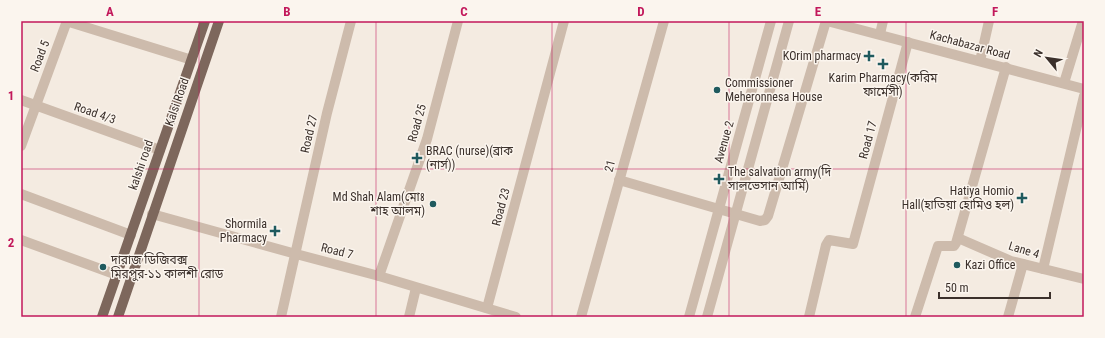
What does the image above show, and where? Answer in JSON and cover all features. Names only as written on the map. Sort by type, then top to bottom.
[{"type":"main road","name":"kalshi road","points":[[102,317],[205,21]]},
{"type":"main road","name":"Kalsi Road","points":[[118,317],[219,21]]},
{"type":"street","points":[[67,21],[192,60]]},
{"type":"street","name":"Road 5","points":[[21,146],[67,21]]},
{"type":"street","name":"Road 27","points":[[281,317],[327,113],[351,21]]},
{"type":"street","name":"Road 25","points":[[379,276],[427,139],[458,21]]},
{"type":"street","name":"Road 23","points":[[487,308],[564,21]]},
{"type":"street","name":"21","points":[[580,317],[664,21]]},
{"type":"street","name":"Avenue 2","points":[[689,317],[771,21]]},
{"type":"street","points":[[707,317],[789,21]]},
{"type":"street","points":[[619,180],[760,221],[765,220],[768,216],[826,21]]},
{"type":"street","name":"Kachabazar Road","points":[[826,21],[1084,88]]},
{"type":"street","points":[[880,34],[883,21]]},
{"type":"street","points":[[980,61],[989,21]]},
{"type":"street","points":[[1064,83],[1083,21]]},
{"type":"street","name":"Road 17","points":[[809,317],[826,245],[829,240],[854,244],[908,42]]},
{"type":"street","points":[[915,317],[938,246],[956,245],[1006,67]]},
{"type":"street","points":[[1043,269],[1084,96]]},
{"type":"street","name":"Road 4/3","points":[[21,100],[160,150]]},
{"type":"street","points":[[21,194],[131,235]]},
{"type":"street","name":"Road 7","points":[[152,214],[379,276],[516,317]]},
{"type":"street","name":"Lane 4","points":[[958,238],[1011,261],[1084,279]]},
{"type":"street","points":[[21,240],[117,275]]},
{"type":"street","points":[[1008,317],[1023,264]]},
{"type":"street","points":[[409,317],[416,288]]},
{"type":"place","name":"KOrim pharmacy","points":[[869,56]]},
{"type":"place","name":"Karim Pharmacy(করিম ফার্মেসী)","points":[[883,64]]},
{"type":"place","name":"Commissioner Meheronnesa House","points":[[717,90]]},
{"type":"place","name":"BRAC (nurse)(ব্রাক (নার্স))","points":[[417,158]]},
{"type":"place","name":"The salvation army(দি সালভেসান আর্মি)","points":[[719,179]]},
{"type":"place","name":"Hatiya Homio Hall(হাতিয়া হোমিও হল)","points":[[1022,198]]},
{"type":"place","name":"Md Shah Alam(মোঃ শাহ আলম)","points":[[433,204]]},
{"type":"place","name":"Shormila Pharmacy","points":[[275,231]]},
{"type":"place","name":"Kazi Office","points":[[957,265]]},
{"type":"place","name":"দারাজ ডিজিবক্স মিরপুর-১১ কালশী রোড","points":[[103,267]]}]
